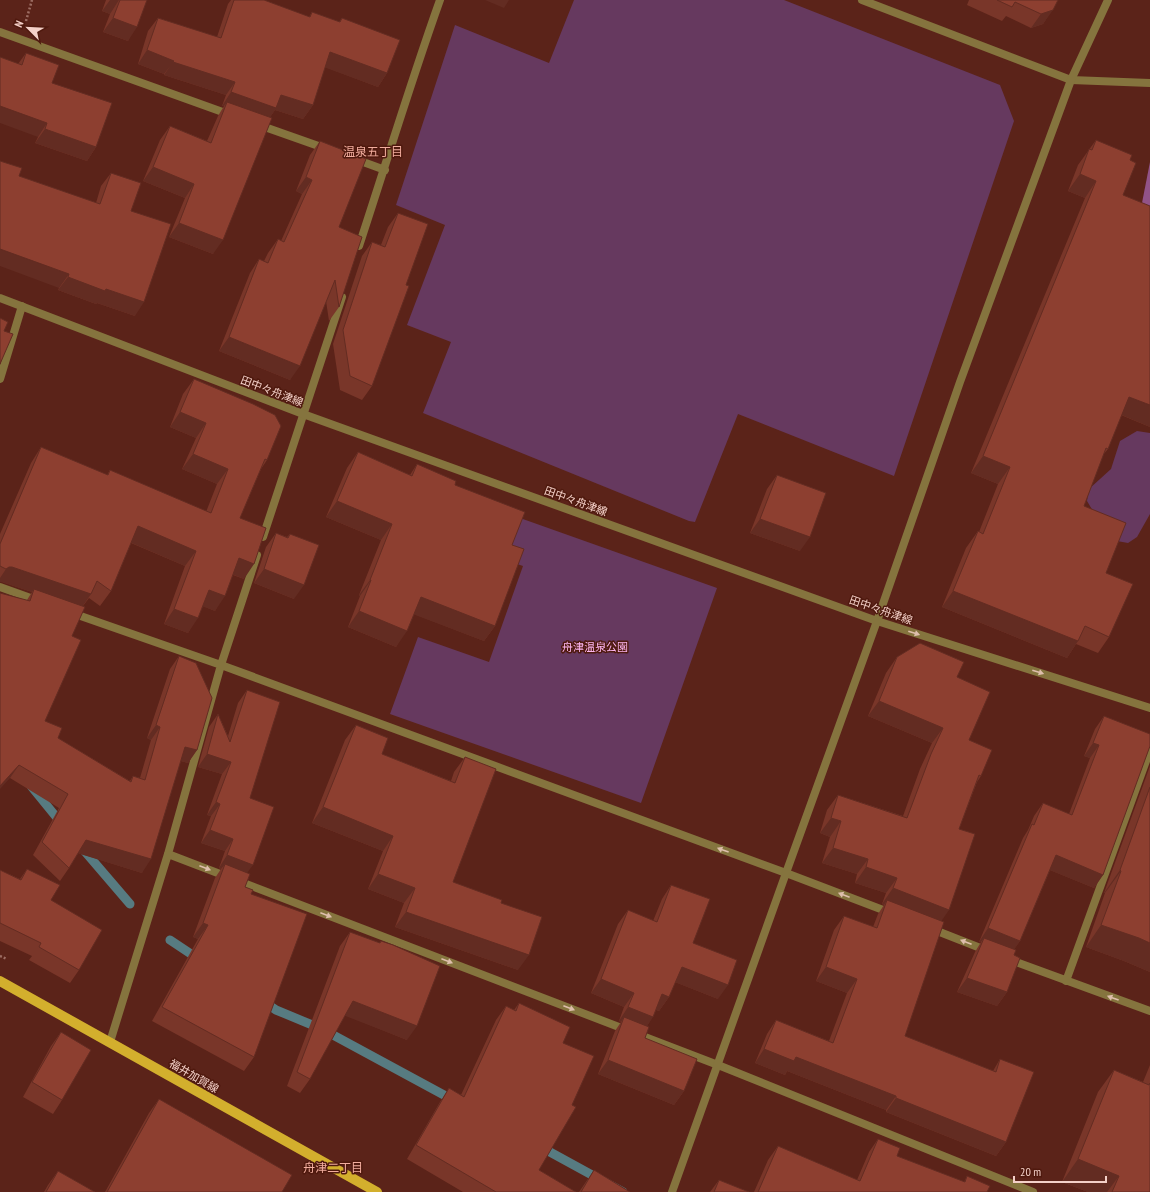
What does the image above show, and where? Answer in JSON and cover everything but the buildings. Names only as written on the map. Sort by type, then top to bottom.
[{"type":"main road","name":"福井加賀線","points":[[0,981],[377,1192]]},
{"type":"street","points":[[357,251],[419,58],[440,0]]},
{"type":"street","points":[[862,0],[1071,80],[1150,83]]},
{"type":"street","points":[[672,1192],[877,621],[960,382],[1071,80],[1108,0]]},
{"type":"street","points":[[0,32],[236,116]]},
{"type":"street","points":[[251,122],[332,151]]},
{"type":"street","points":[[347,157],[384,170]]},
{"type":"street","points":[[110,1042],[168,854],[221,665],[345,288]]},
{"type":"street","name":"田中々舟津線","points":[[0,298],[303,414],[877,621],[1150,708]]},
{"type":"street","points":[[0,379],[22,306]]},
{"type":"street","points":[[0,587],[44,603]]},
{"type":"street","points":[[66,611],[221,665],[786,873],[896,916]]},
{"type":"street","points":[[1066,981],[1150,750]]},
{"type":"street","points":[[168,854],[718,1065],[1033,1192]]},
{"type":"street","points":[[926,927],[1066,981],[1150,1011]]},
{"type":"green space","points":[[574,0],[784,0],[1000,85],[1014,121],[894,476],[738,414],[695,522],[689,521],[423,413],[451,342],[407,325],[445,225],[396,205],[455,25],[549,63]]},
{"type":"green space","points":[[1137,431],[1150,433],[1150,514],[1137,537],[1128,543],[1117,541],[1087,501],[1089,489],[1111,469],[1120,441]]},
{"type":"green space","name":"舟津温泉公園","points":[[520,518],[717,588],[641,803],[390,714],[418,637],[489,662],[523,566],[505,560]]},
{"type":"shaded area","points":[[1150,162],[1150,213],[1141,208]]},
{"type":"waterway","points":[[31,786],[62,824]]},
{"type":"waterway","points":[[82,848],[130,904]]},
{"type":"waterway","points":[[170,940],[200,960]]},
{"type":"waterway","points":[[263,1001],[276,1010],[322,1029],[455,1101]]},
{"type":"waterway","points":[[539,1146],[623,1192]]},
{"type":"district","name":"温泉五丁目","points":[[373,151]]},
{"type":"district","name":"舟津二丁目","points":[[333,1167]]}]
